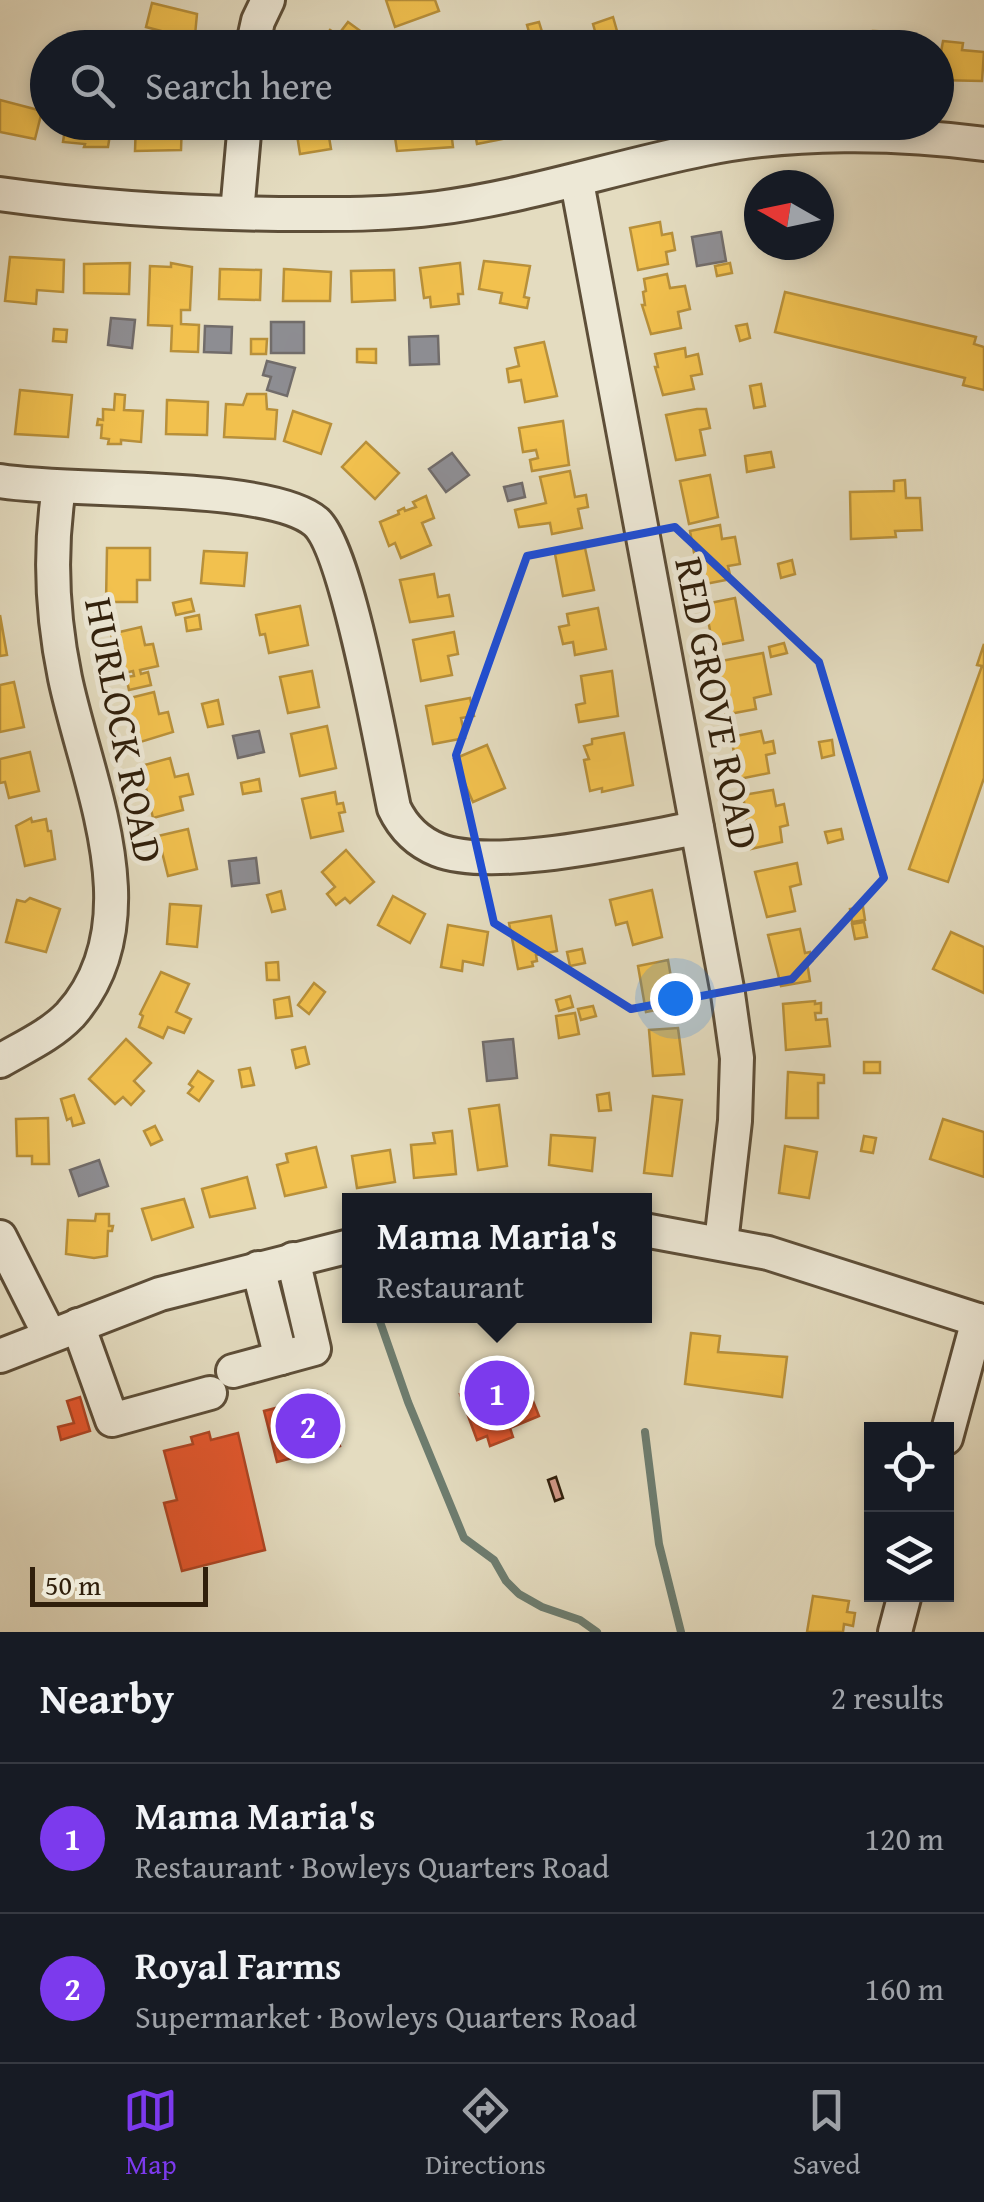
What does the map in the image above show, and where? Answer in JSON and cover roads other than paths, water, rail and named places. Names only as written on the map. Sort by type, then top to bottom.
[{"type":"street","points":[[256,30],[268,0]]},
{"type":"street","points":[[237,213],[243,140]]},
{"type":"street","points":[[0,194],[112,207],[237,213],[396,212],[577,182],[708,148],[800,140]]},
{"type":"street","points":[[928,140],[984,144]]},
{"type":"street","name":"RED GROVE ROAD","points":[[577,182],[737,1058],[735,1121],[721,1243]]},
{"type":"street","points":[[0,481],[58,488],[240,497],[286,506],[316,522],[332,546],[346,587],[394,808],[406,828],[424,843],[459,856],[518,856],[698,828]]},
{"type":"street","name":"HURLOCK ROAD","points":[[0,1061],[50,1032],[77,1005],[100,957],[110,912],[108,853],[57,630],[52,572],[58,488]]},
{"type":"street","points":[[652,1231],[768,1253],[981,1320],[951,1422]]},
{"type":"street","points":[[0,1237],[64,1330],[112,1420],[314,1349],[293,1259]]},
{"type":"street","points":[[0,1354],[160,1294],[342,1248]]},
{"type":"street","points":[[258,1268],[281,1358]]},
{"type":"street","points":[[895,1632],[902,1602]]},
{"type":"waterway","points":[[380,1323],[464,1538],[494,1560],[519,1594],[580,1620],[597,1632]]},
{"type":"waterway","points":[[645,1432],[659,1544],[681,1632]]},
{"type":"place","name":"Mama Maria's","points":[[497,1393]]},
{"type":"place","name":"Royal Farms","points":[[308,1426]]}]
